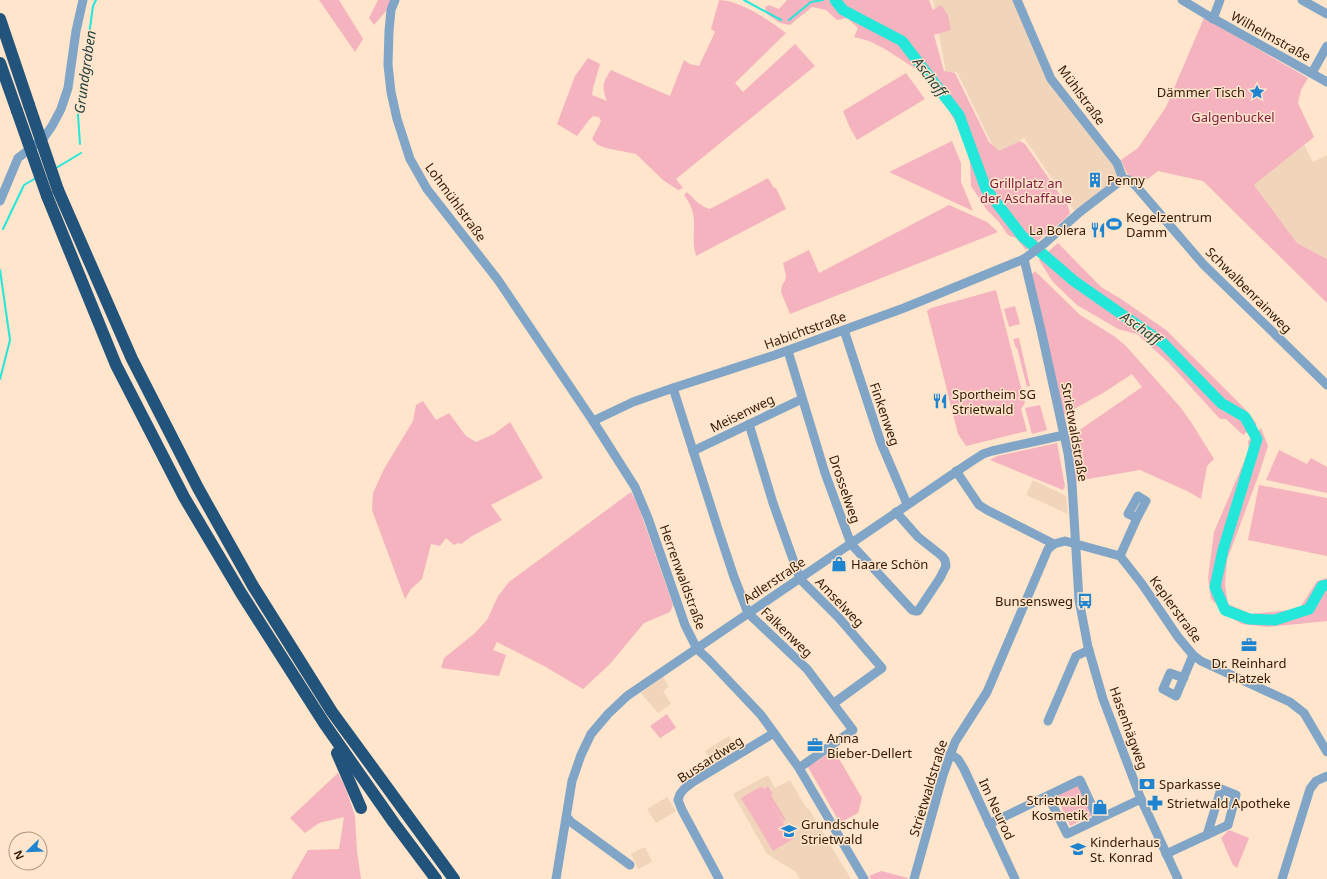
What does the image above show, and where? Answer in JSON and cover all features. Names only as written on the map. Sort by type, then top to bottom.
[{"type":"highway","points":[[0,19],[58,190],[132,359],[198,488],[253,586],[332,712],[454,879]]},
{"type":"highway","points":[[0,63],[47,196],[116,365],[184,497],[241,593],[324,723],[389,817],[436,879]]},
{"type":"highway","points":[[324,723],[361,808]]},
{"type":"street","points":[[0,200],[18,158],[43,139],[61,109],[68,88],[76,31],[83,0]]},
{"type":"street","name":"Lohmühlstraße","points":[[395,0],[390,10],[388,65],[391,92],[397,119],[410,159],[427,189],[498,280],[560,373]]},
{"type":"street","name":"Mühlstraße","points":[[1017,0],[1051,79],[1117,163],[1123,179]]},
{"type":"street","name":"Wilhelmstraße","points":[[1182,0],[1213,19],[1327,82]]},
{"type":"street","points":[[1213,19],[1220,0]]},
{"type":"street","points":[[1302,0],[1327,14]]},
{"type":"street","points":[[1312,73],[1327,46]]},
{"type":"street","points":[[1024,259],[1045,243],[1080,212],[1123,179]]},
{"type":"street","name":"Schwalbenrainweg","points":[[1123,179],[1129,180],[1136,186],[1200,260],[1327,385]]},
{"type":"street","name":"Habichtstraße","points":[[593,421],[633,402],[788,351],[904,308],[1024,259]]},
{"type":"street","name":"Strietwaldstraße","points":[[1024,259],[1068,453],[1072,484],[1076,543]]},
{"type":"street","name":"Finkenweg","points":[[844,330],[881,443],[907,504]]},
{"type":"street","name":"Drosselweg","points":[[788,351],[825,473],[851,544],[912,610],[918,611],[940,578],[946,566],[945,560],[918,537],[896,512]]},
{"type":"street","name":"Herrenwaldstraße","points":[[560,373],[635,487],[648,518],[685,625],[697,649],[761,715],[798,768],[864,879]]},
{"type":"street","name":"Falkenweg","points":[[673,388],[731,569],[748,613],[807,669],[853,730],[798,768]]},
{"type":"street","name":"Meisenweg","points":[[693,451],[802,399]]},
{"type":"street","name":"Amselweg","points":[[749,424],[773,503],[800,579],[839,618],[882,668],[834,703]]},
{"type":"street","name":"Adlerstraße","points":[[556,879],[572,781],[581,755],[591,734],[608,714],[627,696],[800,579],[907,504],[983,454],[1064,435]]},
{"type":"street","points":[[956,472],[979,505],[1054,544],[1065,541],[1120,556],[1137,518]]},
{"type":"street","name":"Hasenhägweg","points":[[1076,543],[1079,600],[1089,650],[1103,699],[1141,799],[1178,879]]},
{"type":"street","name":"Strietwaldstraße","points":[[914,879],[950,754],[958,736],[987,692],[1048,549],[1054,544]]},
{"type":"street","name":"Keplerstraße","points":[[1120,556],[1142,584],[1178,637],[1193,655],[1201,661],[1290,702],[1304,713],[1327,752]]},
{"type":"street","points":[[1048,720],[1076,656],[1089,650]]},
{"type":"street","points":[[1184,678],[1193,655]]},
{"type":"street","name":"Bussardweg","points":[[719,879],[682,810],[678,800],[680,794],[693,782],[774,733]]},
{"type":"street","name":"Im Neurod","points":[[950,754],[958,760],[964,769],[1015,879]]},
{"type":"street","points":[[1282,879],[1310,789],[1316,781],[1327,776]]},
{"type":"street","points":[[989,824],[1080,780],[1098,819]]},
{"type":"street","points":[[1166,854],[1207,835],[1228,825],[1236,795],[1221,789],[1207,835]]},
{"type":"street","points":[[1048,796],[1067,834],[1141,799]]},
{"type":"street","points":[[567,817],[630,865]]},
{"type":"shaded area","points":[[933,0],[1019,0],[1050,70],[1130,173],[1076,213],[1024,138],[997,155],[957,72],[946,73]]},
{"type":"shaded area","points":[[1304,145],[1313,162],[1327,155],[1327,259],[1297,243],[1254,185]]},
{"type":"shaded area","points":[[1033,480],[1066,496],[1068,514],[1026,495]]},
{"type":"shaded area","points":[[663,677],[669,687],[663,691],[671,704],[658,713],[641,693]]},
{"type":"shaded area","points":[[729,736],[737,750],[714,765],[705,751]]},
{"type":"shaded area","name":"Grundschule Strietwald","points":[[768,775],[775,788],[790,780],[851,879],[800,879],[796,872],[767,854],[733,794]]},
{"type":"shaded area","points":[[667,797],[676,811],[656,823],[647,809]]},
{"type":"shaded area","points":[[645,847],[652,862],[638,869],[631,854]]},
{"type":"green space","points":[[319,0],[339,0],[363,39],[355,52]]},
{"type":"green space","points":[[378,0],[391,0],[386,11],[374,25],[369,18]]},
{"type":"green space","points":[[719,0],[736,3],[745,7],[786,33],[735,83],[743,92],[795,44],[815,66],[676,179],[683,188],[678,190],[663,180],[636,154],[598,145],[592,139],[601,121],[599,117],[593,116],[577,136],[557,124],[575,76],[588,58],[600,64],[592,95],[607,101],[604,92],[604,84],[611,70],[670,96],[684,60],[690,64],[699,66],[715,32],[711,29]]},
{"type":"green space","name":"Grillplatz an der Aschaffaue","points":[[787,0],[929,0],[933,10],[941,5],[948,15],[951,30],[934,35],[944,71],[955,73],[989,142],[999,151],[1020,141],[1025,144],[1068,206],[1070,213],[1066,218],[1026,250],[1016,238],[1008,235],[999,222],[987,210],[971,186],[970,162],[963,135],[940,95],[916,69],[885,49],[869,41],[854,37],[858,28],[847,18],[837,20],[826,10],[812,7],[790,25],[780,23],[767,14],[765,7],[769,5],[779,9]]},
{"type":"green space","name":"Galgenbuckel","points":[[1204,18],[1308,78],[1301,90],[1298,103],[1314,137],[1254,185],[1297,243],[1327,259],[1327,303],[1203,181],[1158,171],[1141,184],[1129,176],[1121,160],[1138,148],[1166,107]]},
{"type":"green space","points":[[906,73],[925,99],[857,140],[843,111]]},
{"type":"green space","points":[[952,141],[961,163],[961,182],[973,211],[889,172]]},
{"type":"green space","points":[[768,178],[774,188],[776,188],[786,209],[696,256],[694,247],[694,218],[689,203],[684,195],[687,192],[701,205],[710,209]]},
{"type":"green space","points":[[949,205],[987,222],[998,232],[790,314],[781,292],[786,276],[783,263],[809,250],[819,273]]},
{"type":"green space","points":[[1058,243],[1101,287],[1166,330],[1246,410],[1257,424],[1243,435],[1226,419],[1220,419],[1168,362],[1137,334],[1118,329],[1077,305],[1053,282],[1039,260]]},
{"type":"green space","points":[[1035,271],[1080,315],[1114,336],[1126,346],[1181,408],[1214,459],[1207,466],[1201,499],[1187,491],[1140,470],[1076,481],[1068,438],[1142,387],[1132,374],[1103,393],[1063,415],[1031,275]]},
{"type":"green space","points":[[996,290],[1025,403],[1021,409],[1027,431],[966,446],[958,434],[927,311],[931,308]]},
{"type":"green space","points":[[1015,306],[1020,324],[1009,327],[1004,309]]},
{"type":"green space","points":[[1019,338],[1030,386],[1027,387],[1017,348],[1013,339]]},
{"type":"green space","points":[[423,401],[436,420],[449,413],[466,436],[476,442],[494,434],[510,422],[543,478],[491,505],[502,520],[472,536],[461,544],[458,543],[454,545],[446,538],[440,546],[431,544],[422,579],[411,589],[405,599],[372,510],[373,493],[384,469],[413,421],[416,405]]},
{"type":"green space","points":[[1040,405],[1047,430],[1032,434],[1025,408]]},
{"type":"green space","points":[[1261,428],[1268,446],[1227,560],[1225,585],[1228,604],[1251,614],[1299,609],[1317,581],[1327,578],[1327,621],[1267,627],[1242,624],[1230,617],[1211,599],[1208,578],[1214,532],[1249,450],[1248,441]]},
{"type":"green space","points":[[1057,443],[1065,486],[1063,490],[990,460],[997,456]]},
{"type":"green space","points":[[1279,450],[1307,464],[1311,458],[1327,467],[1327,493],[1266,480]]},
{"type":"green space","points":[[1259,485],[1327,498],[1327,556],[1248,540]]},
{"type":"green space","points":[[631,492],[638,505],[673,605],[670,612],[644,623],[610,664],[583,689],[544,666],[497,642],[493,650],[506,655],[499,676],[441,668],[444,658],[474,634],[487,620],[498,596],[509,582]]},
{"type":"green space","points":[[667,714],[676,728],[660,738],[650,726]]},
{"type":"green space","points":[[834,750],[862,798],[858,813],[840,823],[808,767]]},
{"type":"green space","points":[[338,773],[346,789],[355,816],[357,851],[361,879],[291,879],[308,850],[339,849],[344,817],[319,823],[305,833],[290,818]]},
{"type":"green space","points":[[1078,785],[1093,815],[1070,826],[1056,795]]},
{"type":"green space","points":[[762,786],[764,789],[768,786],[773,794],[771,795],[786,820],[783,821],[768,797],[793,839],[773,851],[741,798]]},
{"type":"green space","points":[[1229,830],[1249,838],[1237,868],[1233,865],[1221,838]]},
{"type":"green space","points":[[881,871],[908,878],[871,879],[869,876]]},
{"type":"waterway","name":"Grundgraben","points":[[80,144],[78,115],[93,6],[96,0]]},
{"type":"waterway","points":[[744,0],[781,20]]},
{"type":"waterway","points":[[789,20],[811,2],[823,0]]},
{"type":"waterway","name":"Aschaff","points":[[835,0],[843,10],[902,41],[959,115],[986,189],[1022,236],[1074,281],[1163,343],[1221,403],[1245,417],[1257,439],[1223,550],[1215,587],[1225,610],[1249,619],[1275,620],[1309,609],[1322,586],[1327,585]]},
{"type":"waterway","name":"Grundgraben","points":[[56,168],[81,153]]},
{"type":"waterway","name":"Grundgraben","points":[[3,229],[24,185],[36,178]]},
{"type":"waterway","name":"Grundgraben","points":[[0,270],[10,340],[0,379]]},
{"type":"place","name":"Dämmer Tisch","points":[[1257,92]]},
{"type":"place","name":"Penny","points":[[1095,180]]},
{"type":"place","name":"Kegelzentrum Damm","points":[[1114,224]]},
{"type":"place","name":"La Bolera","points":[[1098,230]]},
{"type":"place","name":"Sportheim SG Strietwald","points":[[940,401]]},
{"type":"place","name":"Haare Schön","points":[[839,564]]},
{"type":"place","name":"Bunsensweg","points":[[1085,601]]},
{"type":"place","name":"Dr. Reinhard Platzek","points":[[1249,645]]},
{"type":"place","name":"Anna Bieber-Dellert","points":[[815,745]]},
{"type":"place","name":"Sparkasse","points":[[1147,784]]},
{"type":"place","name":"Strietwald Apotheke","points":[[1155,803]]},
{"type":"place","name":"Strietwald Kosmetik","points":[[1100,807]]},
{"type":"place","name":"Grundschule Strietwald","points":[[789,831]]},
{"type":"place","name":"Kinderhaus St. Konrad","points":[[1078,849]]}]
